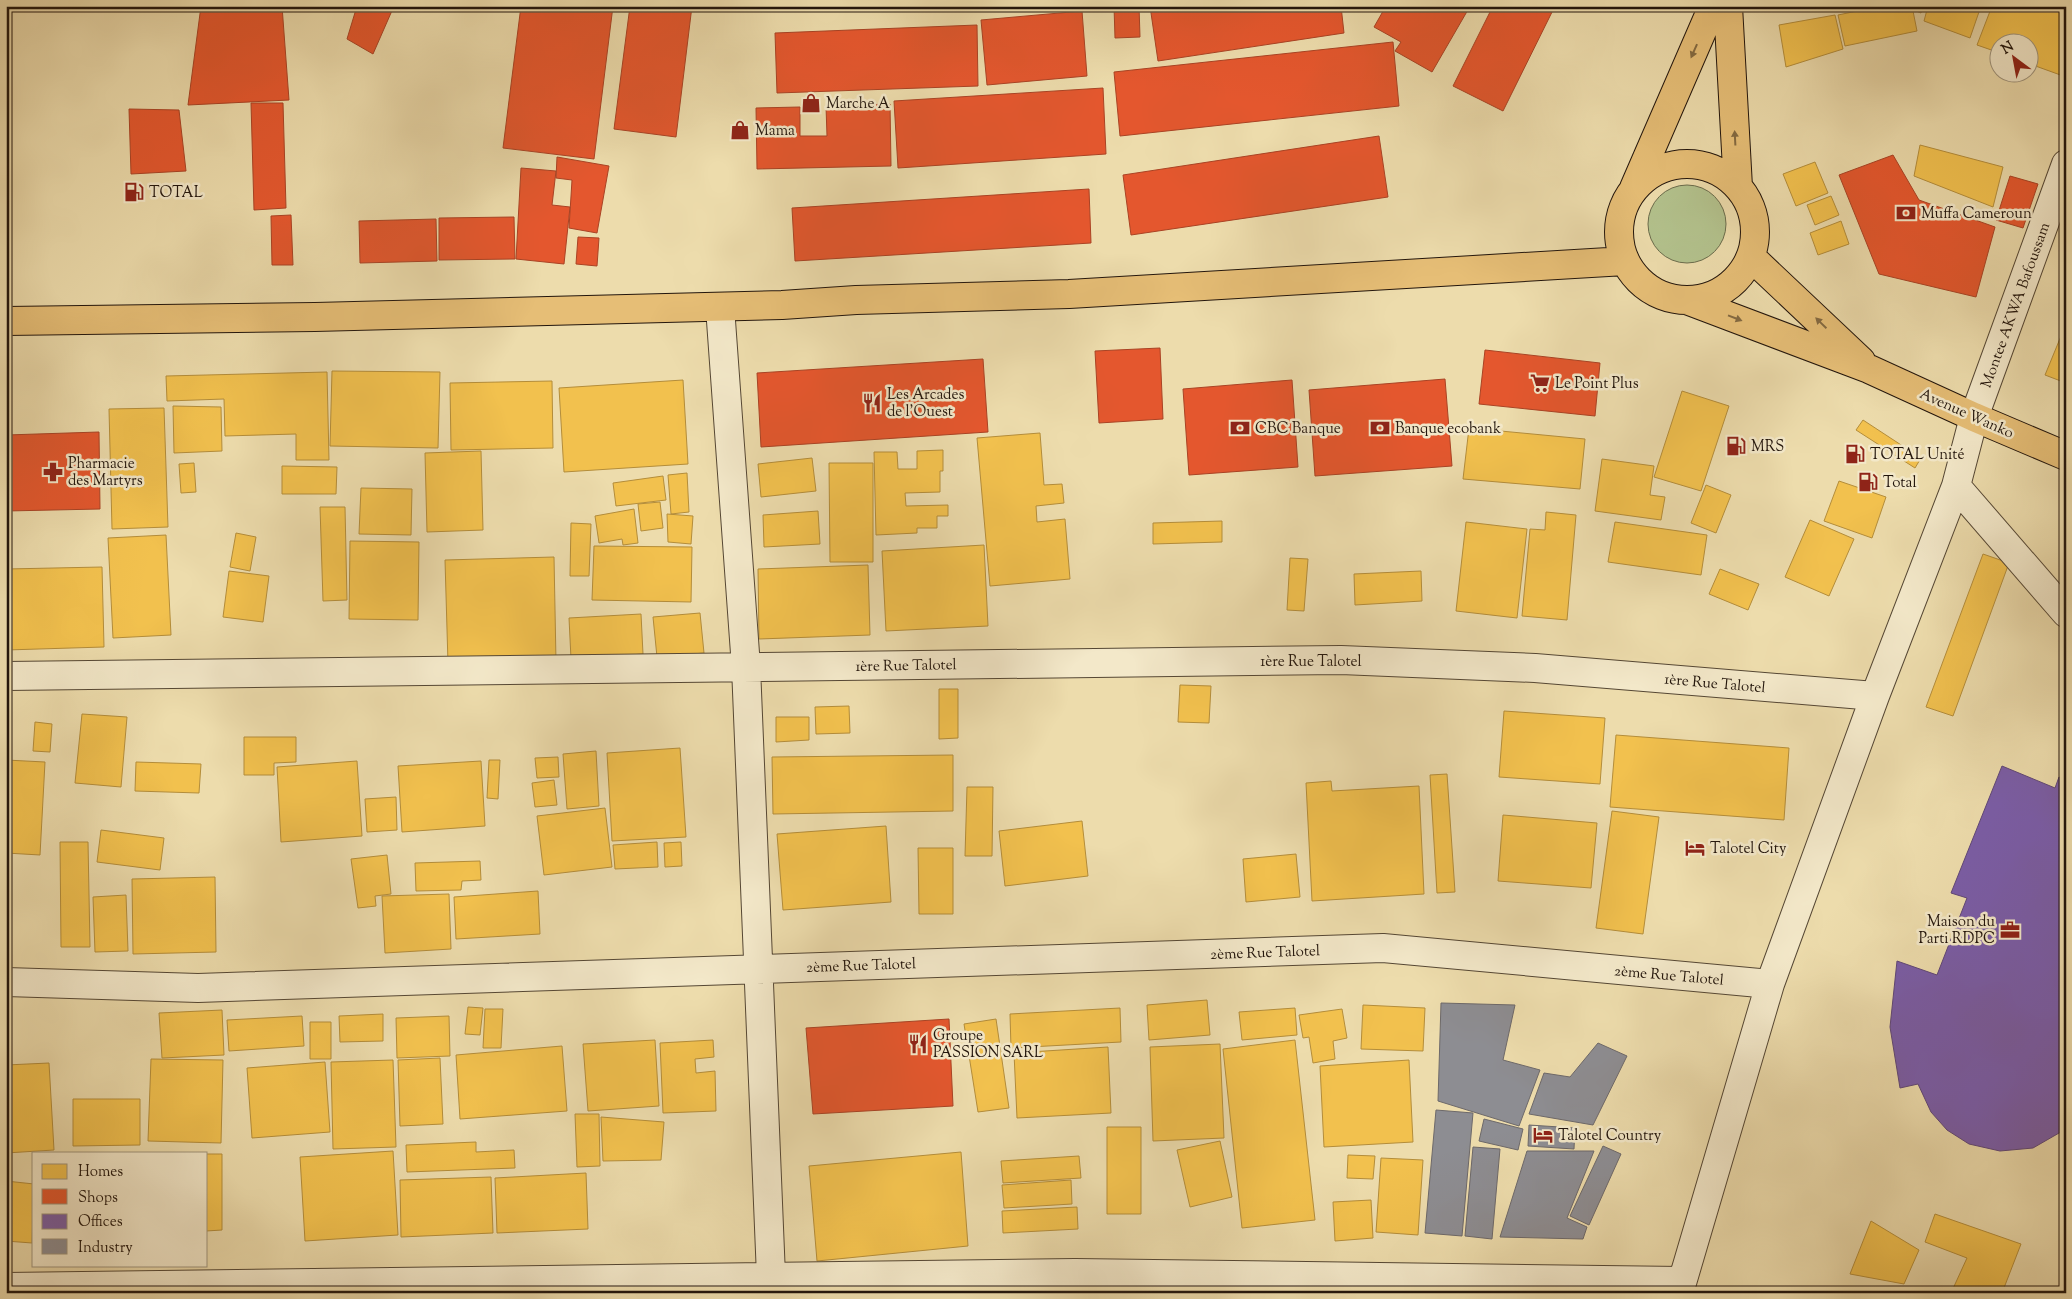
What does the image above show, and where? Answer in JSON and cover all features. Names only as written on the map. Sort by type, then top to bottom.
[{"type":"highway","points":[[1632,193],[1649,176],[1671,166],[1696,165],[1719,172],[1738,187],[1749,202],[1756,238],[1751,257],[1737,279],[1715,294],[1689,301],[1663,296],[1640,283],[1625,261],[1619,238],[1621,214],[1632,193],[1713,6]]},
{"type":"highway","points":[[1728,6],[1738,187]]},
{"type":"highway","name":"Avenue Wanko","points":[[1751,257],[1869,369]]},
{"type":"highway","points":[[6,321],[334,317],[782,305],[856,300],[1069,294],[1625,261]]},
{"type":"highway","name":"Avenue Wanko","points":[[1689,301],[1869,369],[1974,418],[2066,456]]},
{"type":"street","name":"Montee AKWA Bafoussam","points":[[1680,1287],[1770,984],[1875,696],[1956,486],[1974,418],[2066,164]]},
{"type":"street","points":[[720,307],[746,667],[770,1284]]},
{"type":"street","points":[[1956,486],[2066,613]]},
{"type":"street","name":"1ère Rue Talotel","points":[[6,676],[1341,660],[1535,668],[1875,696]]},
{"type":"street","name":"2ème Rue Talotel","points":[[6,982],[198,988],[1383,948],[1770,984]]},
{"type":"street","points":[[6,1287],[770,1284],[1075,1273],[1680,1287]]},
{"type":"green space","points":[[1687,185],[1702,188],[1715,196],[1723,209],[1726,224],[1723,239],[1715,252],[1702,260],[1687,263],[1672,260],[1659,252],[1651,239],[1648,224],[1651,209],[1659,196],[1672,188]]},
{"type":"building: Homes","points":[[1881,6],[1912,6],[1917,31],[1845,46],[1838,15]]},
{"type":"building: Homes","points":[[1914,6],[1923,6],[1921,13],[1916,11]]},
{"type":"building: Homes","points":[[1928,6],[1981,6],[1970,38],[1924,21]]},
{"type":"building: Homes","points":[[1992,6],[2066,6],[2066,77],[2040,68],[2040,32],[1990,32],[1990,50],[1977,45]]},
{"type":"building: Homes","points":[[1835,15],[1843,49],[1786,67],[1779,25]]},
{"type":"building: Homes","points":[[1920,145],[2003,167],[1993,207],[1914,176]]},
{"type":"building: Homes","points":[[1815,162],[1828,193],[1796,206],[1783,174]]},
{"type":"building: Homes","points":[[1831,196],[1839,215],[1815,225],[1807,205]]},
{"type":"building: Homes","points":[[1841,221],[1849,244],[1818,255],[1810,233]]},
{"type":"building: Homes","points":[[2066,324],[2066,383],[2045,375]]},
{"type":"building: Homes","points":[[332,371],[440,372],[438,448],[330,446]]},
{"type":"building: Homes","points":[[327,372],[329,460],[296,460],[296,434],[225,436],[224,399],[167,401],[166,376]]},
{"type":"building: Homes","points":[[683,380],[688,464],[564,472],[559,388]]},
{"type":"building: Homes","points":[[552,381],[553,448],[451,450],[450,383]]},
{"type":"building: Homes","points":[[1682,391],[1729,406],[1701,491],[1654,477]]},
{"type":"building: Homes","points":[[173,406],[221,407],[222,451],[174,453]]},
{"type":"building: Homes","points":[[164,408],[168,527],[112,529],[109,409]]},
{"type":"building: Homes","points":[[1863,420],[1921,458],[1915,468],[1856,430]]},
{"type":"building: Homes","points":[[1469,428],[1585,439],[1580,489],[1463,479]]},
{"type":"building: Homes","points":[[1040,433],[1044,485],[1062,484],[1064,503],[1036,506],[1037,522],[1065,519],[1070,579],[990,586],[977,438]]},
{"type":"building: Homes","points":[[943,450],[940,492],[905,493],[906,506],[948,505],[948,516],[937,516],[937,528],[917,528],[917,533],[876,535],[874,452],[897,452],[898,469],[917,469],[917,451]]},
{"type":"building: Homes","points":[[481,451],[483,530],[427,532],[425,453]]},
{"type":"building: Homes","points":[[812,458],[816,491],[761,497],[758,464]]},
{"type":"building: Homes","points":[[1602,459],[1654,466],[1650,495],[1665,497],[1661,520],[1595,511]]},
{"type":"building: Homes","points":[[194,463],[196,492],[181,493],[179,464]]},
{"type":"building: Homes","points":[[829,463],[873,463],[873,562],[830,562]]},
{"type":"building: Homes","points":[[282,466],[337,467],[336,494],[282,494]]},
{"type":"building: Homes","points":[[687,473],[689,512],[671,514],[668,475]]},
{"type":"building: Homes","points":[[663,476],[666,500],[616,506],[613,483]]},
{"type":"building: Homes","points":[[1839,481],[1886,497],[1872,538],[1824,521]]},
{"type":"building: Homes","points":[[1706,485],[1731,495],[1716,533],[1691,523]]},
{"type":"building: Homes","points":[[361,488],[412,489],[411,535],[359,534]]},
{"type":"building: Homes","points":[[660,502],[663,528],[641,531],[638,504]]},
{"type":"building: Homes","points":[[320,507],[345,507],[347,600],[323,601]]},
{"type":"building: Homes","points":[[634,509],[638,543],[623,545],[622,539],[599,543],[595,516]]},
{"type":"building: Homes","points":[[818,511],[820,544],[764,547],[763,515]]},
{"type":"building: Homes","points":[[1546,512],[1576,515],[1567,620],[1522,616],[1530,529],[1545,530]]},
{"type":"building: Homes","points":[[667,514],[693,516],[691,544],[668,542]]},
{"type":"building: Homes","points":[[1810,520],[1854,539],[1829,596],[1785,577]]},
{"type":"building: Homes","points":[[1222,521],[1222,542],[1153,544],[1153,523]]},
{"type":"building: Homes","points":[[1466,522],[1527,529],[1517,618],[1456,611]]},
{"type":"building: Homes","points":[[1615,522],[1707,535],[1701,575],[1608,562]]},
{"type":"building: Homes","points":[[571,523],[591,524],[589,576],[570,576]]},
{"type":"building: Homes","points":[[236,533],[256,537],[250,571],[230,567]]},
{"type":"building: Homes","points":[[166,535],[171,635],[113,638],[108,538]]},
{"type":"building: Homes","points":[[350,541],[419,542],[418,620],[349,619]]},
{"type":"building: Homes","points":[[984,545],[988,626],[886,631],[882,551]]},
{"type":"building: Homes","points":[[594,546],[692,547],[691,602],[592,600]]},
{"type":"building: Homes","points":[[1983,554],[2009,563],[1953,716],[1926,707]]},
{"type":"building: Homes","points":[[554,557],[556,662],[448,664],[445,560]]},
{"type":"building: Homes","points":[[1290,558],[1308,559],[1304,611],[1287,610]]},
{"type":"building: Homes","points":[[868,565],[870,635],[759,639],[758,569]]},
{"type":"building: Homes","points":[[102,567],[104,647],[6,650],[6,569]]},
{"type":"building: Homes","points":[[1720,569],[1759,584],[1748,610],[1709,594]]},
{"type":"building: Homes","points":[[229,571],[269,576],[263,622],[223,617]]},
{"type":"building: Homes","points":[[1421,571],[1422,601],[1355,605],[1354,574]]},
{"type":"building: Homes","points":[[700,613],[704,653],[657,657],[653,617]]},
{"type":"building: Homes","points":[[641,614],[643,654],[571,659],[569,618]]},
{"type":"building: Homes","points":[[1180,685],[1211,686],[1209,723],[1178,722]]},
{"type":"building: Homes","points":[[939,689],[958,689],[958,738],[939,739]]},
{"type":"building: Homes","points":[[849,706],[850,733],[816,734],[815,707]]},
{"type":"building: Homes","points":[[1504,711],[1605,718],[1600,784],[1499,777]]},
{"type":"building: Homes","points":[[82,714],[127,717],[121,787],[75,783]]},
{"type":"building: Homes","points":[[776,717],[809,717],[809,740],[776,742]]},
{"type":"building: Homes","points":[[35,722],[52,724],[50,752],[33,751]]},
{"type":"building: Homes","points":[[1616,735],[1789,748],[1784,820],[1610,807]]},
{"type":"building: Homes","points":[[244,737],[296,737],[296,762],[274,763],[274,775],[244,775]]},
{"type":"building: Homes","points":[[680,748],[686,837],[612,841],[607,753]]},
{"type":"building: Homes","points":[[596,751],[599,806],[567,809],[563,754]]},
{"type":"building: Homes","points":[[953,755],[953,811],[773,814],[772,757]]},
{"type":"building: Homes","points":[[558,757],[559,777],[537,778],[535,758]]},
{"type":"building: Homes","points":[[6,760],[45,762],[40,855],[6,853]]},
{"type":"building: Homes","points":[[489,760],[500,760],[498,799],[487,798]]},
{"type":"building: Homes","points":[[357,761],[362,836],[281,842],[277,767]]},
{"type":"building: Homes","points":[[481,761],[485,826],[402,832],[398,766]]},
{"type":"building: Homes","points":[[136,762],[201,764],[199,793],[135,791]]},
{"type":"building: Homes","points":[[1447,774],[1455,892],[1437,893],[1430,775]]},
{"type":"building: Homes","points":[[554,780],[557,805],[535,807],[532,783]]},
{"type":"building: Homes","points":[[1331,781],[1332,791],[1419,786],[1424,894],[1312,901],[1306,783]]},
{"type":"building: Homes","points":[[967,787],[993,787],[992,856],[965,856]]},
{"type":"building: Homes","points":[[396,797],[397,830],[367,832],[365,799]]},
{"type":"building: Homes","points":[[605,808],[612,867],[544,875],[537,816]]},
{"type":"building: Homes","points":[[1612,811],[1659,817],[1643,934],[1596,928]]},
{"type":"building: Homes","points":[[1503,815],[1597,823],[1591,888],[1498,881]]},
{"type":"building: Homes","points":[[1082,821],[1088,876],[1005,886],[999,831]]},
{"type":"building: Homes","points":[[886,826],[891,902],[783,910],[777,834]]},
{"type":"building: Homes","points":[[101,830],[164,838],[160,870],[97,862]]},
{"type":"building: Homes","points":[[60,842],[88,842],[90,947],[61,947]]},
{"type":"building: Homes","points":[[657,842],[658,867],[615,869],[613,845]]},
{"type":"building: Homes","points":[[681,842],[682,866],[665,867],[664,843]]},
{"type":"building: Homes","points":[[918,848],[953,848],[953,914],[919,914]]},
{"type":"building: Homes","points":[[1296,854],[1300,897],[1246,902],[1243,859]]},
{"type":"building: Homes","points":[[387,855],[391,894],[375,896],[376,906],[358,908],[351,859]]},
{"type":"building: Homes","points":[[480,861],[481,880],[462,881],[461,890],[416,891],[415,863]]},
{"type":"building: Homes","points":[[215,877],[216,952],[133,954],[132,879]]},
{"type":"building: Homes","points":[[538,891],[540,934],[456,939],[454,897]]},
{"type":"building: Homes","points":[[449,894],[451,949],[385,953],[382,896]]},
{"type":"building: Homes","points":[[126,895],[128,951],[95,952],[93,897]]},
{"type":"building: Homes","points":[[1207,1000],[1210,1035],[1149,1040],[1147,1005]]},
{"type":"building: Homes","points":[[1363,1005],[1425,1008],[1423,1051],[1361,1049]]},
{"type":"building: Homes","points":[[468,1007],[483,1008],[480,1035],[465,1034]]},
{"type":"building: Homes","points":[[1120,1008],[1121,1042],[1011,1048],[1010,1014]]},
{"type":"building: Homes","points":[[1295,1008],[1297,1035],[1242,1040],[1239,1012]]},
{"type":"building: Homes","points":[[485,1009],[503,1009],[501,1048],[483,1048]]},
{"type":"building: Homes","points":[[1342,1009],[1347,1038],[1333,1041],[1335,1059],[1313,1063],[1309,1037],[1303,1038],[1299,1015]]},
{"type":"building: Homes","points":[[222,1010],[224,1055],[162,1058],[159,1013]]},
{"type":"building: Homes","points":[[383,1014],[383,1041],[340,1042],[339,1016]]},
{"type":"building: Homes","points":[[302,1016],[304,1046],[229,1051],[227,1020]]},
{"type":"building: Homes","points":[[449,1016],[450,1056],[397,1058],[396,1018]]},
{"type":"building: Homes","points":[[996,1019],[1009,1108],[978,1112],[964,1024]]},
{"type":"building: Homes","points":[[310,1022],[331,1022],[331,1059],[310,1059]]},
{"type":"building: Homes","points":[[655,1040],[659,1106],[588,1111],[583,1044]]},
{"type":"building: Homes","points":[[713,1040],[714,1057],[695,1059],[696,1073],[715,1071],[716,1111],[663,1113],[660,1043]]},
{"type":"building: Homes","points":[[1295,1040],[1315,1220],[1242,1228],[1223,1049]]},
{"type":"building: Homes","points":[[1220,1044],[1224,1138],[1153,1141],[1150,1047]]},
{"type":"building: Homes","points":[[562,1046],[567,1111],[460,1119],[456,1055]]},
{"type":"building: Homes","points":[[1108,1047],[1111,1113],[1017,1118],[1014,1053]]},
{"type":"building: Homes","points":[[440,1058],[443,1124],[400,1126],[398,1060]]},
{"type":"building: Homes","points":[[151,1059],[223,1060],[221,1143],[148,1141]]},
{"type":"building: Homes","points":[[393,1060],[396,1147],[333,1149],[331,1062]]},
{"type":"building: Homes","points":[[1409,1060],[1413,1142],[1324,1147],[1320,1066]]},
{"type":"building: Homes","points":[[325,1062],[330,1132],[252,1138],[247,1068]]},
{"type":"building: Homes","points":[[49,1063],[54,1150],[6,1153],[6,1065]]},
{"type":"building: Homes","points":[[73,1099],[140,1099],[140,1145],[73,1146]]},
{"type":"building: Homes","points":[[575,1114],[599,1114],[600,1166],[577,1167]]},
{"type":"building: Homes","points":[[601,1117],[664,1122],[661,1160],[603,1161]]},
{"type":"building: Homes","points":[[1107,1127],[1141,1127],[1141,1214],[1107,1214]]},
{"type":"building: Homes","points":[[1220,1141],[1232,1197],[1190,1207],[1177,1150]]},
{"type":"building: Homes","points":[[476,1142],[476,1152],[514,1150],[515,1168],[407,1172],[406,1145]]},
{"type":"building: Homes","points":[[393,1151],[398,1235],[305,1241],[300,1157]]},
{"type":"building: Homes","points":[[961,1152],[968,1246],[817,1261],[809,1166]]},
{"type":"building: Homes","points":[[208,1154],[222,1154],[222,1230],[208,1231]]},
{"type":"building: Homes","points":[[1348,1155],[1375,1156],[1373,1179],[1347,1178]]},
{"type":"building: Homes","points":[[1079,1156],[1081,1178],[1003,1183],[1001,1161]]},
{"type":"building: Homes","points":[[1381,1158],[1423,1160],[1418,1235],[1376,1232]]},
{"type":"building: Homes","points":[[586,1173],[588,1229],[497,1233],[495,1178]]},
{"type":"building: Homes","points":[[491,1177],[493,1233],[401,1237],[400,1180]]},
{"type":"building: Homes","points":[[1071,1180],[1072,1204],[1004,1208],[1002,1185]]},
{"type":"building: Homes","points":[[6,1181],[32,1184],[32,1243],[6,1241]]},
{"type":"building: Homes","points":[[1371,1200],[1373,1238],[1335,1241],[1333,1202]]},
{"type":"building: Homes","points":[[1077,1207],[1078,1229],[1003,1233],[1002,1211]]},
{"type":"building: Homes","points":[[1935,1214],[2021,1244],[2002,1293],[1951,1293],[1967,1258],[1925,1242]]},
{"type":"building: Homes","points":[[1871,1221],[1919,1250],[1904,1284],[1850,1274]]},
{"type":"building: Homes","points":[[1236,1288],[1236,1293],[1204,1293],[1204,1290]]},
{"type":"building: Shops","points":[[201,6],[282,6],[289,100],[188,105]]},
{"type":"building: Shops","points":[[357,6],[394,6],[373,54],[347,39]]},
{"type":"building: Shops","points":[[521,6],[613,6],[594,159],[503,148]]},
{"type":"building: Shops","points":[[630,6],[692,6],[676,137],[614,129]]},
{"type":"building: Shops","points":[[755,6],[768,6],[761,12]]},
{"type":"building: Shops","points":[[1114,6],[1139,6],[1140,37],[1115,38]]},
{"type":"building: Shops","points":[[1150,6],[1341,6],[1344,33],[1158,61]]},
{"type":"building: Shops","points":[[1386,6],[1466,6],[1469,8],[1432,72],[1395,51],[1401,42],[1374,27]]},
{"type":"building: Shops","points":[[1493,6],[1555,6],[1503,111],[1453,86]]},
{"type":"building: Shops","points":[[1082,11],[1087,76],[987,85],[981,20]]},
{"type":"building: Shops","points":[[977,25],[978,86],[777,93],[775,33]]},
{"type":"building: Shops","points":[[1393,42],[1399,106],[1120,136],[1114,72]]},
{"type":"building: Shops","points":[[1103,88],[1106,154],[898,168],[894,101]]},
{"type":"building: Shops","points":[[251,103],[283,103],[286,208],[254,210]]},
{"type":"building: Shops","points":[[890,104],[891,166],[757,169],[756,108],[800,107],[800,136],[827,136],[826,106]]},
{"type":"building: Shops","points":[[129,109],[179,110],[186,171],[131,174]]},
{"type":"building: Shops","points":[[1379,136],[1388,197],[1131,235],[1123,175]]},
{"type":"building: Shops","name":"Muffa Cameroun","points":[[1893,155],[1919,200],[1995,227],[1976,297],[1879,274],[1839,175]]},
{"type":"building: Shops","points":[[557,157],[609,166],[597,233],[569,228],[572,180],[556,178]]},
{"type":"building: Shops","points":[[521,168],[556,171],[552,205],[570,207],[564,264],[516,259]]},
{"type":"building: Shops","points":[[2010,176],[2038,184],[2023,228],[1996,220]]},
{"type":"building: Shops","points":[[1089,189],[1091,243],[795,261],[792,208]]},
{"type":"building: Shops","points":[[291,215],[293,265],[272,265],[271,216]]},
{"type":"building: Shops","points":[[514,217],[515,259],[439,260],[439,218]]},
{"type":"building: Shops","points":[[436,219],[437,261],[360,263],[359,221]]},
{"type":"building: Shops","points":[[578,237],[599,238],[597,266],[576,264]]},
{"type":"building: Shops","points":[[1160,348],[1163,419],[1099,423],[1095,351]]},
{"type":"building: Shops","name":"Le Point Plus","points":[[1485,350],[1600,363],[1595,416],[1479,404]]},
{"type":"building: Shops","name":"Les Arcades de l'Ouest","points":[[983,359],[988,432],[761,447],[757,373]]},
{"type":"building: Shops","name":"Banque ecobank","points":[[1445,379],[1452,466],[1315,476],[1309,390]]},
{"type":"building: Shops","name":"CBC Banque","points":[[1292,380],[1298,467],[1189,475],[1183,389]]},
{"type":"building: Shops","name":"Pharmacie des Martyrs","points":[[99,432],[100,509],[6,511],[6,435]]},
{"type":"building: Shops","points":[[949,1019],[953,1106],[813,1114],[806,1028]]},
{"type":"building: Offices","name":"Maison du Parti RDPC","points":[[2002,766],[2055,788],[2059,777],[2066,780],[2066,1129],[2033,1148],[2000,1151],[1969,1144],[1947,1130],[1931,1112],[1918,1084],[1900,1088],[1890,1027],[1897,961],[1937,975],[1967,898],[1951,893]]},
{"type":"building: Industry","points":[[1441,1003],[1515,1005],[1503,1060],[1540,1070],[1519,1126],[1438,1101]]},
{"type":"building: Industry","points":[[1598,1043],[1627,1056],[1593,1125],[1529,1114],[1544,1073],[1570,1077]]},
{"type":"building: Industry","points":[[1436,1110],[1473,1113],[1462,1236],[1425,1233]]},
{"type":"building: Industry","points":[[1484,1119],[1523,1129],[1518,1150],[1479,1141]]},
{"type":"building: Industry","points":[[1529,1125],[1575,1128],[1574,1149],[1528,1146]]},
{"type":"building: Industry","points":[[1603,1146],[1621,1154],[1589,1225],[1570,1216]]},
{"type":"building: Industry","points":[[1473,1147],[1500,1149],[1492,1239],[1465,1236]]},
{"type":"building: Industry","points":[[1527,1151],[1594,1151],[1567,1218],[1587,1227],[1583,1239],[1500,1237]]},
{"type":"place","name":"Marche A","points":[[811,103]]},
{"type":"place","name":"Mama","points":[[740,130]]},
{"type":"place","name":"TOTAL","points":[[134,192]]},
{"type":"place","name":"Muffa Cameroun","points":[[1906,213]]},
{"type":"place","name":"Le Point Plus","points":[[1540,383]]},
{"type":"place","name":"Les Arcades de l'Ouest","points":[[872,403]]},
{"type":"place","name":"CBC Banque","points":[[1240,428]]},
{"type":"place","name":"Banque ecobank","points":[[1380,428]]},
{"type":"place","name":"MRS","points":[[1736,446]]},
{"type":"place","name":"TOTAL Unité","points":[[1855,454]]},
{"type":"place","name":"Pharmacie des Martyrs","points":[[53,472]]},
{"type":"place","name":"Total","points":[[1868,482]]},
{"type":"place","name":"Talotel City","points":[[1695,848]]},
{"type":"place","name":"Maison du Parti RDPC","points":[[2010,930]]},
{"type":"place","name":"Groupe PASSION SARL","points":[[918,1044]]},
{"type":"place","name":"Talotel Country","points":[[1543,1135]]}]
